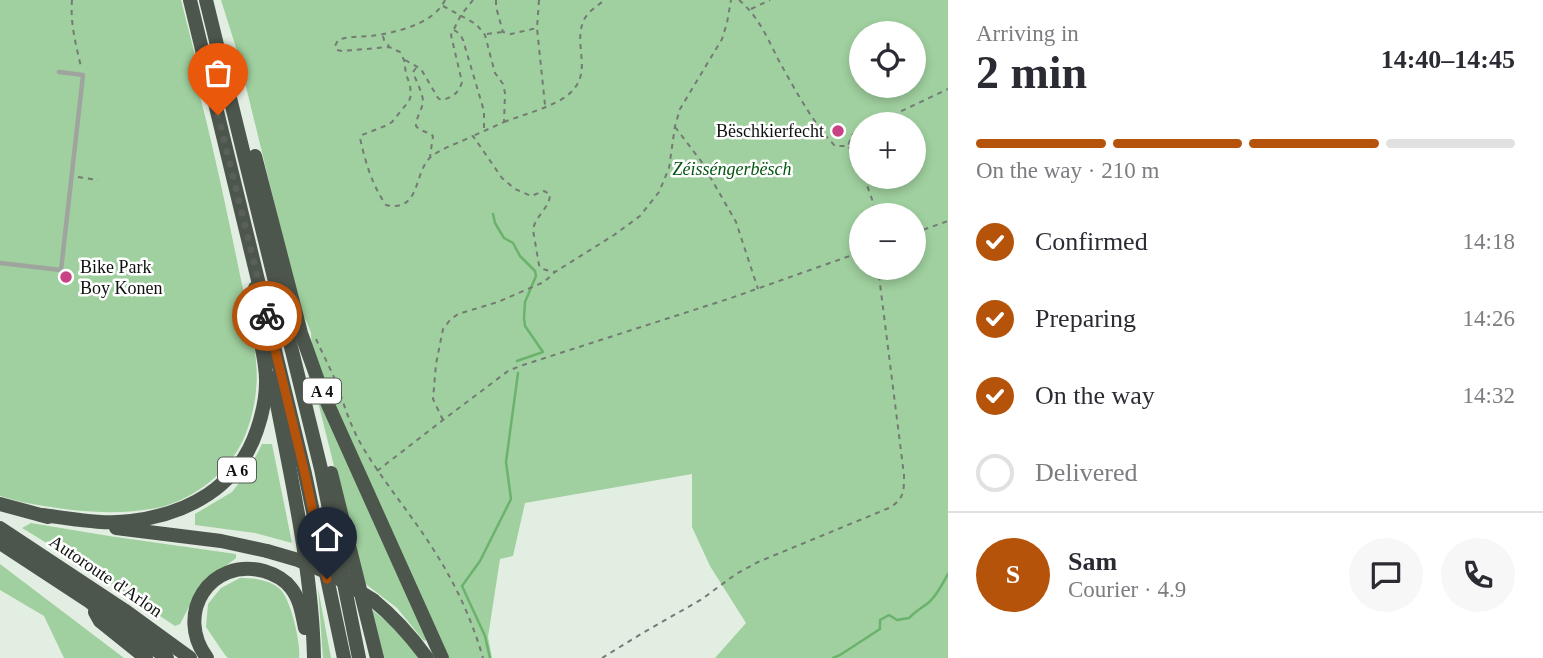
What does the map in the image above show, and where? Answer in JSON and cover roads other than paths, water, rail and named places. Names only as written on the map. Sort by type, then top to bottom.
[{"type":"highway","name":"A 4","points":[[190,0],[305,474],[344,658]]},
{"type":"highway","name":"A 4","points":[[206,0],[321,469],[359,658]]},
{"type":"highway","name":"A 4","points":[[234,112],[251,143],[301,333],[321,389],[442,658]]},
{"type":"highway","name":"A 6","points":[[41,515],[102,522],[163,515],[194,504],[237,470],[252,444],[261,418],[267,383],[255,310],[255,266]]},
{"type":"highway","points":[[255,266],[259,311],[303,547],[314,658]]},
{"type":"highway","name":"A 4","points":[[274,274],[293,322],[377,658]]},
{"type":"highway","name":"A 6","points":[[0,504],[85,524],[221,541],[298,560],[331,574],[373,600],[393,616],[427,658]]},
{"type":"highway","name":"Autoroute d'Arlon","points":[[0,528],[124,610],[190,658]]},
{"type":"highway","name":"Autoroute d'Arlon","points":[[0,543],[90,602],[167,658]]},
{"type":"highway","points":[[207,658],[194,628],[195,609],[202,592],[214,580],[229,572],[253,569],[268,572],[291,588],[300,605],[306,631],[306,658]]},
{"type":"highway","points":[[90,602],[100,621],[146,658]]},
{"type":"lane","points":[[0,263],[61,270],[83,75],[60,72]]},
{"type":"waterway","points":[[493,214],[504,238],[513,243],[536,276],[525,302],[524,318],[525,326],[543,352],[517,361]]},
{"type":"waterway","points":[[490,658],[485,636],[462,586],[480,561],[511,499],[506,462],[518,373]]},
{"type":"waterway","points":[[833,658],[880,629],[880,620],[889,615],[897,620],[909,618],[934,597],[948,574]]},
{"type":"place","name":"Bëschkierfecht","points":[[838,131]]},
{"type":"place","name":"Bike Park Boy Konen","points":[[66,277]]},
{"type":"park label","name":"Zéisséngerbësch","points":[[732,169]]}]
